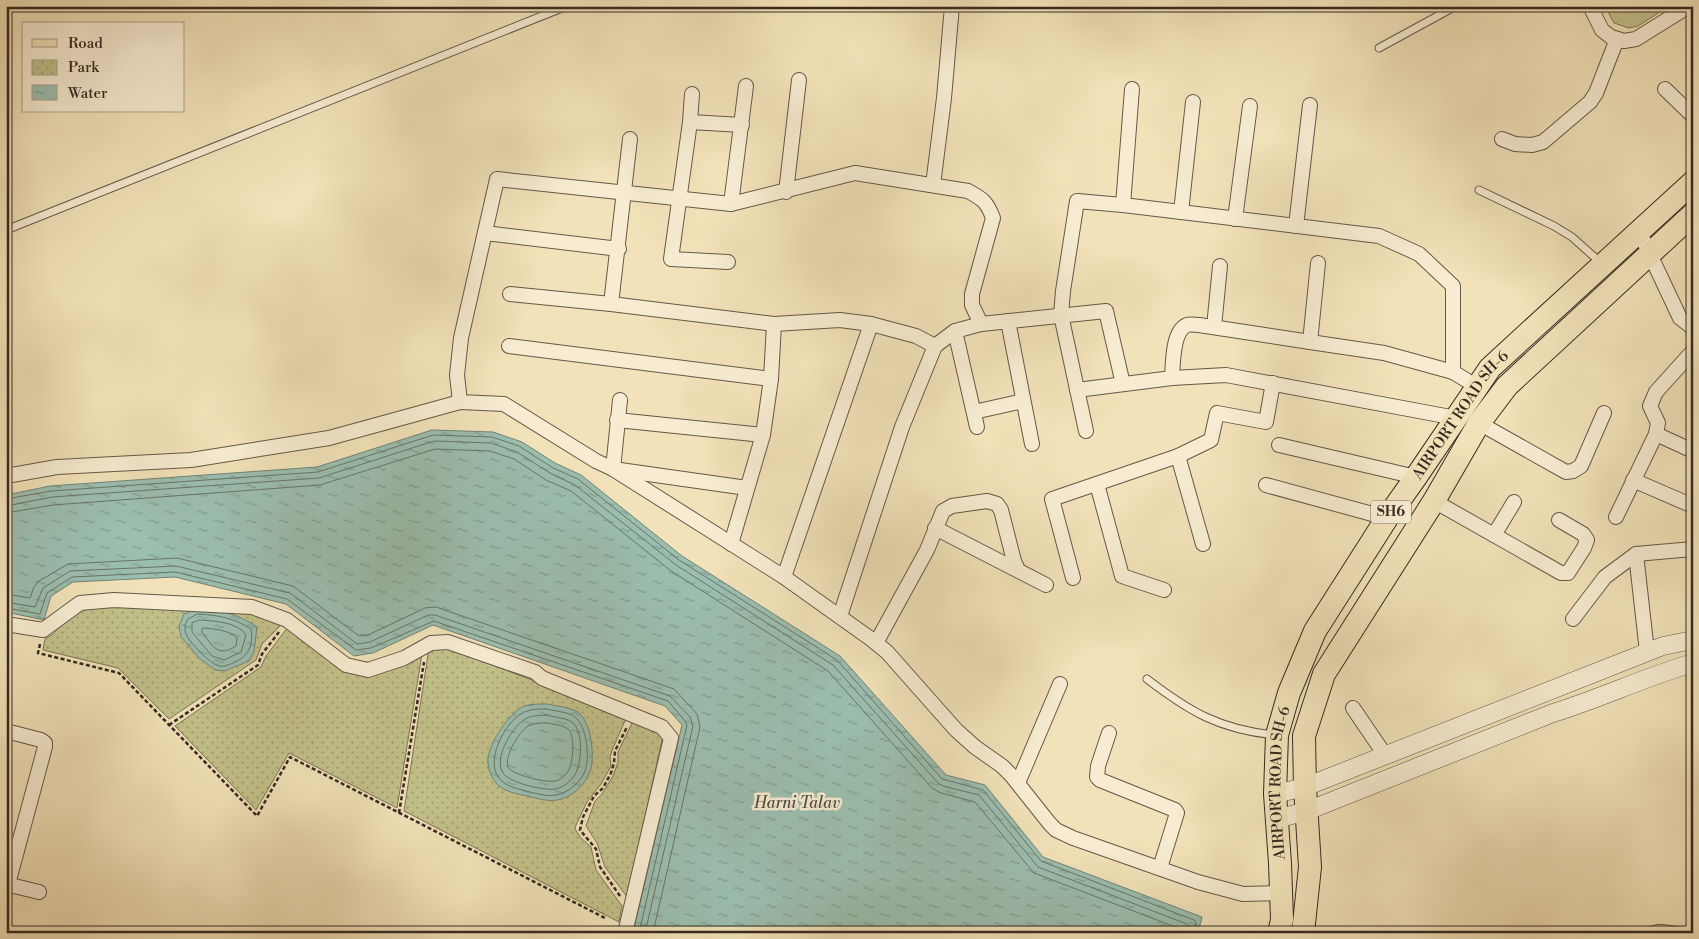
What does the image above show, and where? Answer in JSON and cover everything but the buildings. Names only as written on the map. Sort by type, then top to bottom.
[{"type":"main road","name":"AIRPORT ROAD SH-6","points":[[1279,933],[1282,920],[1275,794],[1277,735],[1289,692],[1315,631],[1387,518],[1490,368],[1693,182]]},
{"type":"main road","name":"SH6","points":[[1303,933],[1310,867],[1304,736],[1324,674],[1434,501],[1479,423],[1507,386],[1693,214]]},
{"type":"main road","points":[[1315,631],[1340,648]]},
{"type":"street","points":[[933,185],[944,98],[952,6]]},
{"type":"street","points":[[1590,6],[1602,30],[1611,37],[1624,41],[1636,39],[1688,6]]},
{"type":"street","points":[[1502,139],[1515,144],[1532,145],[1543,142],[1590,102],[1596,93],[1617,39]]},
{"type":"street","points":[[786,192],[799,80]]},
{"type":"street","points":[[731,204],[746,86]]},
{"type":"street","points":[[1124,205],[1132,89]]},
{"type":"street","points":[[1665,89],[1693,116]]},
{"type":"street","points":[[692,94],[690,122],[671,259],[728,262]]},
{"type":"street","points":[[1180,212],[1193,102]]},
{"type":"street","points":[[1235,219],[1250,106]]},
{"type":"street","points":[[1296,226],[1310,106]]},
{"type":"street","points":[[690,122],[742,125]]},
{"type":"street","points":[[612,304],[630,139]]},
{"type":"street","points":[[460,402],[456,375],[461,338],[497,179],[679,200],[731,204],[786,192],[856,173],[968,191],[982,198],[989,206],[993,218],[972,294],[972,305],[981,324]]},
{"type":"street","points":[[1086,431],[1061,315],[1077,201],[1379,236],[1419,254],[1453,286],[1453,372]]},
{"type":"street","points":[[1639,231],[1680,318],[1693,328]]},
{"type":"street","points":[[485,234],[619,248]]},
{"type":"street","points":[[1310,342],[1318,263]]},
{"type":"street","points":[[1214,327],[1220,266]]},
{"type":"street","points":[[510,294],[612,304],[774,324],[840,320],[871,324],[916,336],[935,346]]},
{"type":"street","points":[[840,616],[902,427],[935,346],[956,331],[981,324],[1106,311],[1123,384]]},
{"type":"street","points":[[1008,321],[1032,444]]},
{"type":"street","points":[[731,544],[763,435],[771,379],[774,324]]},
{"type":"street","points":[[784,577],[871,324]]},
{"type":"street","points":[[1172,378],[1176,340],[1180,331],[1188,325],[1214,327],[1384,353],[1453,372],[1476,386]]},
{"type":"street","points":[[956,331],[977,427]]},
{"type":"street","points":[[509,346],[771,379]]},
{"type":"street","points":[[1616,517],[1656,434],[1658,423],[1650,406],[1656,392],[1693,351]]},
{"type":"street","points":[[1077,390],[1172,378],[1226,375],[1456,418]]},
{"type":"street","points":[[1073,578],[1052,499],[1178,456],[1211,440],[1217,413],[1266,422],[1273,383]]},
{"type":"street","points":[[612,469],[620,400]]},
{"type":"street","points":[[974,412],[1023,401]]},
{"type":"street","points":[[6,476],[57,467],[191,460],[319,440],[460,402],[504,404],[784,577],[876,643],[887,652],[956,730],[975,747],[1002,766],[1056,830],[1198,882],[1243,894],[1281,893]]},
{"type":"street","points":[[1479,423],[1566,472],[1573,471],[1581,466],[1604,414]]},
{"type":"street","points":[[617,420],[763,435]]},
{"type":"street","points":[[1656,434],[1693,451]]},
{"type":"street","points":[[1279,445],[1416,477]]},
{"type":"street","points":[[1178,456],[1203,544]]},
{"type":"street","points":[[612,469],[747,488]]},
{"type":"street","points":[[1633,480],[1693,506]]},
{"type":"street","points":[[1097,484],[1110,554],[1122,576],[1164,590]]},
{"type":"street","points":[[1266,485],[1387,518]]},
{"type":"street","points":[[1434,501],[1561,573],[1568,573],[1587,540],[1583,534],[1559,520]]},
{"type":"street","points":[[876,643],[927,550],[943,511],[952,506],[987,502],[997,504],[1001,510],[1018,570]]},
{"type":"street","points":[[1494,535],[1514,502]]},
{"type":"street","points":[[935,528],[1046,585]]},
{"type":"street","points":[[1573,619],[1605,577],[1636,554],[1693,549]]},
{"type":"street","points":[[1636,554],[1647,652]]},
{"type":"street","points":[[6,624],[43,630],[80,603],[114,600],[252,607],[287,620],[346,665],[368,670],[404,658],[431,643],[448,642],[535,672],[542,678],[662,727],[671,738],[625,933]]},
{"type":"street","points":[[1275,794],[1305,787],[1663,646],[1693,640]]},
{"type":"street","points":[[1276,818],[1307,811],[1553,713],[1582,704],[1630,683],[1693,663]]},
{"type":"street","points":[[1018,783],[1060,684]]},
{"type":"street","points":[[1354,708],[1385,756]]},
{"type":"street","points":[[6,731],[41,740],[45,747],[7,884],[39,892]]},
{"type":"street","points":[[1109,733],[1098,766],[1097,777],[1174,810],[1177,814],[1160,868]]},
{"type":"lane","points":[[6,230],[567,6]]},
{"type":"lane","points":[[1379,48],[1456,6]]},
{"type":"lane","points":[[1479,190],[1554,226],[1572,237],[1603,265]]},
{"type":"lane","points":[[1146,679],[1201,716],[1232,728],[1277,735]]},
{"type":"lane","points":[[1647,933],[1652,929],[1658,928],[1688,933]]},
{"type":"path","points":[[169,725],[258,665],[262,654],[287,620]]},
{"type":"path","points":[[43,630],[38,653],[118,673],[257,816],[290,757],[607,919]]},
{"type":"path","points":[[399,813],[426,645]]},
{"type":"path","points":[[631,908],[622,899],[600,867],[596,848],[580,830],[583,817],[594,796],[603,788],[611,773],[615,751],[633,715]]},
{"type":"green space","points":[[1605,6],[1669,6],[1638,26],[1629,28],[1614,23]]},
{"type":"green space","points":[[115,603],[250,610],[281,625],[262,644],[256,660],[169,719],[118,668],[43,650],[45,639],[55,632],[61,622],[75,610],[87,606]]},
{"type":"green space","points":[[288,627],[345,670],[422,654],[397,808],[289,753],[256,810],[175,726],[261,667],[266,656]]},
{"type":"green space","points":[[442,646],[627,716],[610,757],[611,766],[601,784],[587,802],[575,829],[591,847],[596,870],[622,906],[619,922],[404,811],[429,648]]},
{"type":"green space","points":[[634,719],[661,732],[663,736],[627,897],[605,867],[597,843],[586,826],[595,801],[602,794],[613,776],[618,762],[618,752]]},
{"type":"water","name":"Harni Talav","points":[[432,430],[493,432],[522,442],[555,463],[581,475],[682,556],[840,656],[946,775],[985,785],[1043,857],[1202,917],[1198,933],[633,933],[682,725],[665,706],[433,625],[373,653],[354,656],[286,604],[175,577],[73,582],[51,596],[44,620],[6,612],[6,495],[50,486],[317,467]]},
{"type":"water","points":[[197,609],[228,613],[242,618],[257,627],[254,652],[249,661],[225,671],[215,670],[199,658],[181,637],[179,626],[184,614]]},
{"type":"water","points":[[547,704],[573,710],[581,715],[589,731],[592,750],[591,768],[583,783],[572,794],[562,799],[554,800],[542,800],[516,794],[502,788],[492,777],[488,762],[496,736],[512,715],[524,706]]}]
